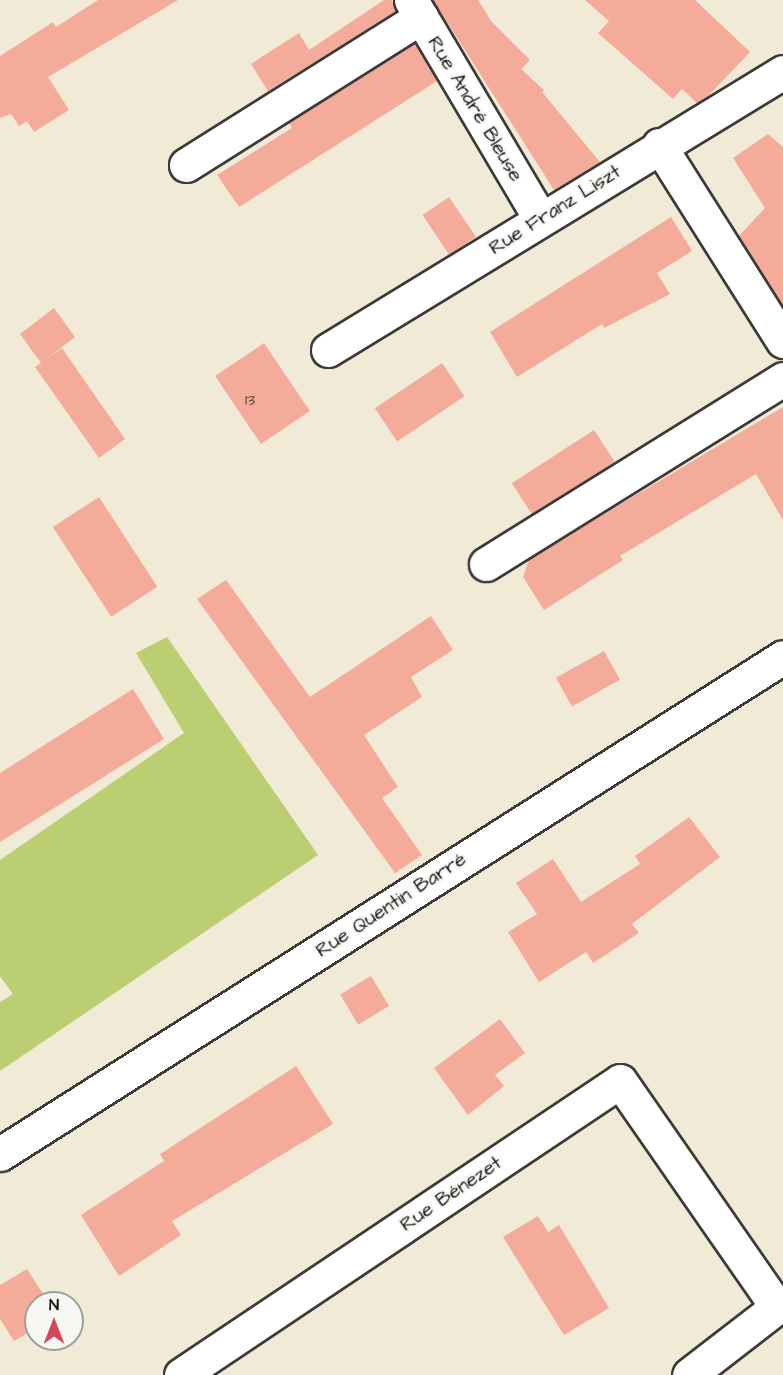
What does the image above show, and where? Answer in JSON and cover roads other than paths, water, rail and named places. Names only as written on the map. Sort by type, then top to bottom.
[{"type":"street","points":[[186,165],[416,8]]},
{"type":"street","name":"Rue André Bleuse","points":[[416,8],[540,218]]},
{"type":"street","name":"Rue Franz Liszt","points":[[328,350],[540,218],[783,72]]},
{"type":"street","points":[[659,146],[783,340]]},
{"type":"street","points":[[486,564],[783,379]]},
{"type":"street","name":"Rue Quentin Barré","points":[[0,1154],[783,657]]},
{"type":"street","name":"Rue Bénezet","points":[[181,1375],[620,1081],[777,1307],[689,1375]]}]
